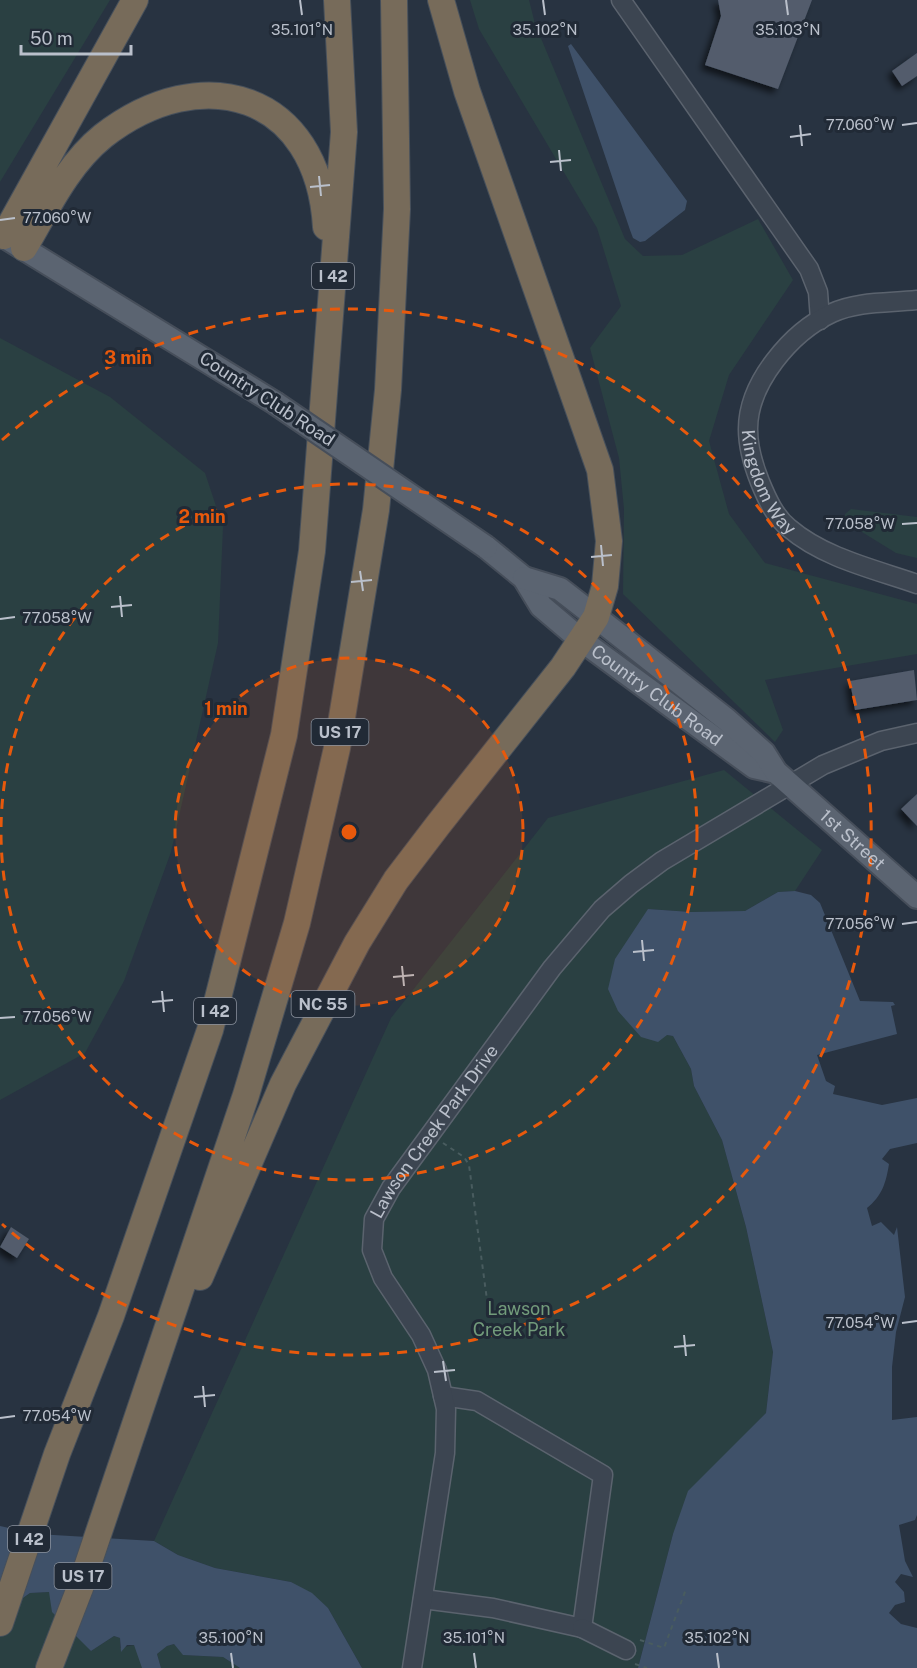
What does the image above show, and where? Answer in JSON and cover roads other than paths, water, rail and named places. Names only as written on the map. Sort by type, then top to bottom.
[{"type":"highway","points":[[10,240],[135,0]]},
{"type":"highway","name":"I 42","points":[[0,1623],[57,1454],[111,1316],[210,1030],[284,735],[312,551],[344,132],[337,0]]},
{"type":"highway","name":"US 17","points":[[49,1668],[80,1588],[113,1483],[131,1437],[246,1095],[281,981],[325,807],[341,726],[374,521],[388,390],[397,209],[394,0]]},
{"type":"highway","points":[[441,0],[467,91],[600,470],[609,542],[604,586],[596,617]]},
{"type":"highway","points":[[10,240],[61,184],[86,152],[122,123],[144,111],[169,103],[219,98],[242,101],[264,108],[283,121],[299,138],[311,159],[320,183],[325,209],[326,299],[315,445],[312,551]]},
{"type":"highway","name":"NC 55","points":[[131,1437],[283,1084],[347,959],[396,880],[543,693],[596,617]]},
{"type":"main road","name":"Country Club Road","points":[[10,240],[275,403],[486,547],[524,578],[541,606],[581,640],[754,767],[783,778]]},
{"type":"main road","name":"Country Club Road","points":[[524,578],[560,589],[728,720],[764,753],[783,778]]},
{"type":"main road","name":"1st Street","points":[[783,778],[917,897]]},
{"type":"street","points":[[621,0],[809,269],[818,292],[820,320]]},
{"type":"street","name":"Kingdom Way","points":[[917,300],[857,306],[833,312],[807,328],[779,357],[756,390],[748,429],[755,470],[768,502],[787,527],[816,548],[917,584]]},
{"type":"street","name":"Lawson Creek Park Drive","points":[[412,1668],[445,1453],[446,1409],[437,1370],[421,1335],[383,1278],[372,1250],[374,1219],[391,1188],[552,968],[602,909],[662,861],[783,778],[881,741],[917,734]]},
{"type":"street","points":[[443,1396],[477,1401],[603,1475],[582,1628]]},
{"type":"street","points":[[423,1599],[493,1608],[582,1628],[631,1650]]},
{"type":"water","points":[[571,44],[687,201],[685,210],[645,241],[640,242],[633,238],[568,46]]},
{"type":"water","points":[[795,891],[811,895],[820,903],[860,1001],[893,1002],[895,1005],[891,1006],[897,1034],[817,1055],[826,1081],[835,1086],[833,1094],[882,1105],[917,1098],[917,1143],[890,1149],[882,1159],[889,1164],[885,1183],[880,1194],[867,1208],[872,1226],[881,1222],[894,1235],[897,1227],[905,1297],[896,1332],[892,1367],[892,1420],[917,1417],[917,1515],[915,1520],[899,1525],[905,1561],[913,1577],[901,1574],[895,1582],[904,1592],[905,1602],[895,1605],[889,1613],[901,1624],[917,1628],[917,1668],[638,1668],[673,1534],[688,1491],[766,1413],[773,1352],[746,1227],[722,1140],[694,1086],[691,1069],[673,1036],[667,1035],[658,1042],[641,1037],[618,1011],[608,989],[615,959],[648,909],[691,912],[745,911],[778,892]]},
{"type":"water","points":[[0,1526],[37,1534],[154,1541],[178,1555],[215,1568],[291,1582],[312,1593],[328,1608],[362,1668],[240,1668],[223,1657],[183,1655],[174,1644],[167,1646],[157,1654],[161,1668],[142,1668],[134,1645],[127,1645],[121,1652],[120,1638],[114,1636],[91,1651],[52,1612],[49,1592],[30,1593],[0,1614]]},
{"type":"park label","name":"Lawson Creek Park","points":[[519,1319]]}]
